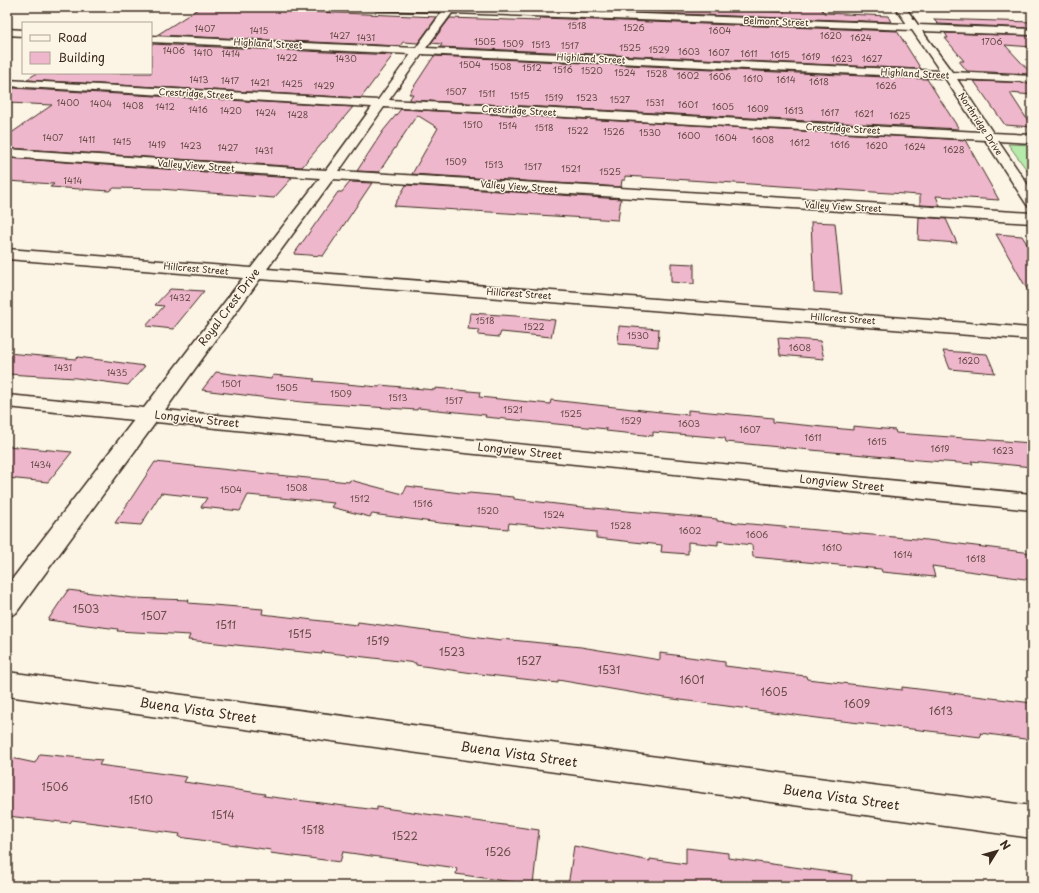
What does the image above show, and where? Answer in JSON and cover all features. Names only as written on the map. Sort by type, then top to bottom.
[{"type":"street","name":"Belmont Street","points":[[376,7],[450,8],[1032,32]]},
{"type":"street","name":"Northridge Drive","points":[[900,7],[949,76],[1032,202]]},
{"type":"street","name":"Royal Crest Drive","points":[[7,606],[329,175],[450,8]]},
{"type":"street","points":[[7,32],[22,33]]},
{"type":"street","name":"Highland Street","points":[[152,39],[1032,79]]},
{"type":"street","name":"Crestridge Street","points":[[7,83],[1032,138]]},
{"type":"street","name":"Valley View Street","points":[[7,153],[329,175],[1032,218]]},
{"type":"street","name":"Hillcrest Street","points":[[7,254],[1032,334]]},
{"type":"street","name":"Longview Street","points":[[7,401],[1032,502]]},
{"type":"street","name":"Buena Vista Street","points":[[7,684],[541,758],[1032,822]]},
{"type":"green space","points":[[1008,144],[1032,145],[1032,177]]},
{"type":"building","points":[[201,7],[437,17],[418,43],[403,42],[400,46],[157,35]]},
{"type":"building","points":[[546,7],[648,7],[784,12],[783,7],[821,8],[824,13],[888,16],[891,22],[545,9]]},
{"type":"building","points":[[450,18],[540,21],[541,18],[897,31],[921,69],[440,47],[442,44],[431,43]]},
{"type":"building","points":[[933,19],[1032,22],[1032,28],[938,24]]},
{"type":"building","points":[[945,33],[1032,36],[1032,47],[1005,45],[1032,74],[967,71],[959,61],[964,61],[945,38],[948,38]]},
{"type":"building","points":[[152,44],[393,55],[361,98],[26,80],[35,74],[152,74]]},
{"type":"building","points":[[434,56],[927,79],[959,129],[409,100],[413,94],[409,94]]},
{"type":"building","points":[[974,81],[1032,83],[1032,95],[1010,93],[1032,127],[1005,125]]},
{"type":"building","points":[[12,88],[353,107],[302,167],[7,148],[7,136],[52,105],[7,103],[7,91]]},
{"type":"building","points":[[401,109],[965,140],[999,200],[936,196],[940,206],[920,205],[920,195],[625,176],[625,180],[622,180],[621,187],[412,174],[438,128],[417,115],[379,172],[357,171],[383,131]]},
{"type":"building","points":[[7,158],[292,178],[274,198],[160,189],[114,188],[110,191],[50,187],[54,184],[7,181]]},
{"type":"building","points":[[350,182],[372,183],[323,256],[294,254],[338,192],[342,192]]},
{"type":"building","points":[[406,185],[621,199],[618,220],[394,206]]},
{"type":"building","points":[[919,217],[946,219],[957,243],[918,240]]},
{"type":"building","points":[[811,222],[835,223],[842,294],[814,292]]},
{"type":"building","points":[[996,234],[1022,236],[1032,252],[1032,298]]},
{"type":"building","points":[[671,263],[694,264],[694,284],[671,282]]},
{"type":"building","points":[[170,289],[204,291],[173,329],[146,326],[164,306],[155,305]]},
{"type":"building","points":[[470,313],[555,320],[551,337],[501,332],[499,337],[478,335],[480,330],[468,329]]},
{"type":"building","points":[[619,326],[659,329],[658,347],[618,344]]},
{"type":"building","points":[[778,338],[820,341],[824,359],[780,355]]},
{"type":"building","points":[[943,351],[987,354],[995,373],[950,369]]},
{"type":"building","points":[[7,353],[76,359],[78,357],[145,366],[128,385],[76,378],[7,374]]},
{"type":"building","points":[[216,372],[271,379],[273,375],[315,379],[313,381],[379,387],[380,385],[480,392],[479,397],[550,404],[551,400],[688,415],[688,410],[773,418],[773,422],[853,430],[853,426],[895,430],[896,433],[1032,443],[1032,467],[971,461],[973,464],[918,460],[726,442],[725,438],[653,432],[653,436],[606,431],[607,429],[485,417],[486,415],[418,408],[417,410],[302,402],[202,390]]},
{"type":"building","points":[[7,446],[72,452],[48,482],[7,478]]},
{"type":"building","points":[[155,462],[349,482],[350,480],[403,494],[407,486],[468,494],[514,497],[514,499],[582,507],[927,540],[1032,553],[1032,580],[932,566],[935,577],[882,572],[881,569],[753,557],[752,545],[718,541],[718,545],[688,542],[688,554],[661,552],[662,545],[596,538],[596,532],[509,523],[508,529],[440,523],[372,514],[370,517],[331,507],[334,503],[248,495],[240,511],[201,507],[207,498],[161,493],[141,525],[115,523]]},
{"type":"building","points":[[68,590],[133,598],[189,600],[188,603],[263,609],[262,614],[357,625],[358,622],[501,641],[502,639],[581,647],[660,660],[660,653],[725,662],[725,666],[806,676],[807,679],[902,690],[902,687],[1032,703],[1032,740],[980,733],[981,737],[825,719],[658,697],[558,680],[558,683],[416,665],[416,663],[322,652],[322,654],[188,640],[190,635],[117,631],[118,629],[48,620]]},
{"type":"building","points":[[40,754],[102,760],[99,765],[187,777],[184,782],[265,794],[264,796],[377,810],[377,807],[539,830],[533,885],[456,874],[457,868],[343,852],[340,862],[270,853],[271,850],[179,837],[180,834],[72,820],[70,823],[7,816],[7,757],[35,763]]},
{"type":"building","points":[[574,846],[650,861],[650,859],[686,864],[686,848],[728,853],[728,858],[852,875],[851,886],[568,886]]}]
